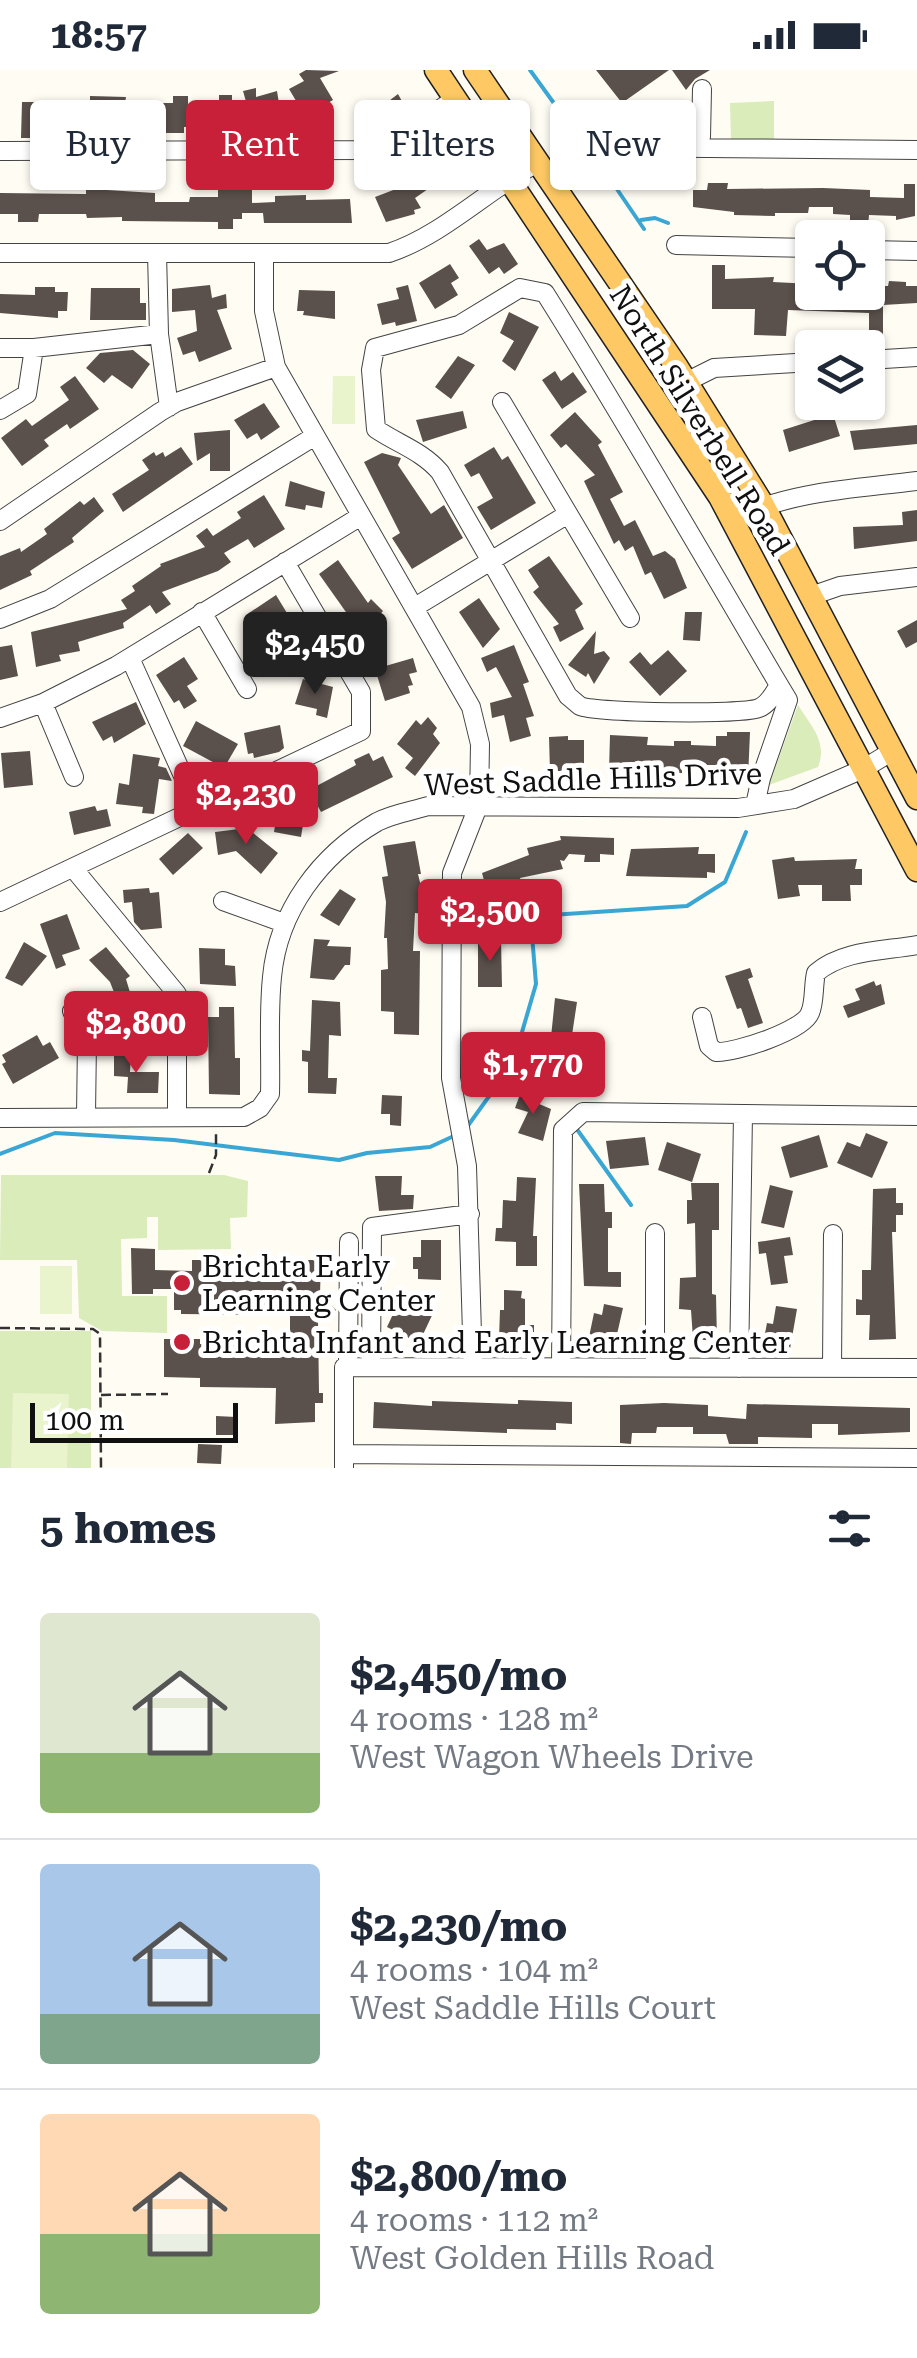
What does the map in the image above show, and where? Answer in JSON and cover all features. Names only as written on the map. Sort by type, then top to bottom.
[{"type":"main road","name":"North Silverbell Road","points":[[436,70],[455,100]]},
{"type":"main road","name":"North Silverbell Road","points":[[475,70],[686,382],[763,505],[917,798]]},
{"type":"main road","name":"North Silverbell Road","points":[[514,190],[600,312],[733,520],[917,870]]},
{"type":"street","points":[[701,137],[702,90]]},
{"type":"street","points":[[530,173],[594,147],[917,150]]},
{"type":"street","points":[[0,151],[354,150]]},
{"type":"street","points":[[0,253],[389,253],[416,244],[491,190]]},
{"type":"street","points":[[676,246],[795,248]]},
{"type":"street","points":[[885,250],[917,250]]},
{"type":"street","points":[[157,253],[159,334],[169,407]]},
{"type":"street","points":[[264,253],[264,312],[276,366],[471,707],[480,744],[479,804],[452,873],[451,1078],[459,1186],[470,1214],[473,1367]]},
{"type":"street","points":[[755,805],[788,700],[780,685],[545,294],[520,288],[458,325],[375,348],[371,370],[376,429],[426,455],[440,472],[568,696],[581,706],[704,712],[758,709],[780,685]]},
{"type":"street","points":[[0,348],[159,334]]},
{"type":"street","points":[[0,410],[26,394],[34,348]]},
{"type":"street","points":[[885,359],[917,357]]},
{"type":"street","points":[[686,382],[714,368],[795,363]]},
{"type":"street","points":[[0,521],[169,407],[276,366]]},
{"type":"street","points":[[502,402],[630,618]]},
{"type":"street","points":[[0,619],[50,599],[316,436]]},
{"type":"street","points":[[733,520],[763,505],[809,493],[917,481]]},
{"type":"street","points":[[415,606],[568,514]]},
{"type":"street","points":[[0,718],[43,703],[130,658],[361,516]]},
{"type":"street","points":[[0,902],[361,731],[361,692],[284,562]]},
{"type":"street","points":[[810,596],[840,586],[917,577]]},
{"type":"street","points":[[202,612],[247,689]]},
{"type":"street","points":[[130,658],[198,808]]},
{"type":"street","points":[[43,703],[74,777]]},
{"type":"street","name":"West Saddle Hills Drive","points":[[178,1116],[244,1117],[260,1108],[270,1094],[272,976],[284,923],[308,881],[341,846],[380,820],[428,806],[479,804],[738,808],[794,799],[863,770],[892,752]]},
{"type":"street","points":[[0,1118],[178,1116],[178,994],[73,868]]},
{"type":"street","points":[[222,901],[284,923]]},
{"type":"street","points":[[702,1017],[709,1046],[716,1052],[738,1049],[804,1023],[812,1008],[816,974],[826,965],[850,956],[917,945]]},
{"type":"street","points":[[72,1011],[87,1041],[86,1115]]},
{"type":"street","points":[[560,1367],[563,1130],[583,1112],[917,1116]]},
{"type":"street","points":[[739,1368],[743,1114]]},
{"type":"street","points":[[371,1367],[372,1227],[470,1214]]},
{"type":"street","points":[[655,1233],[655,1367]]},
{"type":"street","points":[[832,1234],[832,1368]]},
{"type":"street","points":[[348,1367],[349,1242]]},
{"type":"street","points":[[917,1368],[344,1367],[344,1461],[917,1458]]},
{"type":"path","points":[[208,1173],[216,1155],[216,1136]]},
{"type":"path","points":[[0,1328],[93,1329],[100,1334],[101,1468]]},
{"type":"path","points":[[101,1395],[168,1394]]},
{"type":"green space","points":[[774,101],[774,141],[731,141],[730,103]]},
{"type":"green space","points":[[333,376],[355,376],[355,424],[332,424]]},
{"type":"green space","points":[[798,705],[819,742],[818,767],[769,785]]},
{"type":"green space","points":[[1,1175],[224,1175],[248,1181],[247,1217],[230,1218],[231,1249],[158,1250],[158,1217],[147,1217],[147,1238],[121,1239],[122,1296],[167,1296],[167,1333],[102,1331],[79,1318],[77,1260],[0,1260]]},
{"type":"green space","points":[[40,1266],[72,1266],[72,1314],[40,1314]]},
{"type":"green space","points":[[0,1331],[91,1331],[91,1468],[0,1468]]},
{"type":"green space","points":[[13,1393],[69,1394],[67,1468],[11,1468]]},
{"type":"building","points":[[306,70],[339,71],[320,78],[333,100],[296,100],[289,89],[304,81],[299,74]]},
{"type":"building","points":[[596,70],[669,70],[626,100],[620,100]]},
{"type":"building","points":[[672,70],[710,70],[686,90]]},
{"type":"building","points":[[256,88],[256,97],[277,91],[278,100],[246,100],[243,91]]},
{"type":"building","points":[[219,95],[232,95],[232,100],[219,100]]},
{"type":"building","points":[[90,96],[126,97],[126,100],[90,100]]},
{"type":"building","points":[[173,96],[188,96],[184,133],[166,133],[166,103],[173,103]]},
{"type":"building","points":[[22,102],[30,102],[30,138],[21,138]]},
{"type":"building","points":[[708,183],[728,183],[727,189],[870,190],[870,197],[904,198],[904,184],[915,184],[915,216],[896,220],[896,216],[869,215],[869,220],[850,220],[850,215],[833,214],[833,207],[809,207],[808,213],[775,216],[734,215],[693,207],[693,190],[707,190]]},
{"type":"building","points":[[86,190],[107,190],[155,193],[155,202],[218,197],[218,190],[252,190],[252,203],[275,202],[275,196],[350,199],[352,223],[264,223],[263,213],[242,213],[242,219],[233,219],[233,229],[218,229],[218,222],[122,221],[122,217],[39,214],[38,222],[18,222],[18,214],[0,214],[0,193],[86,194]]},
{"type":"building","points":[[393,190],[427,190],[415,198],[421,208],[414,210],[415,214],[386,222],[375,197]]},
{"type":"building","points":[[479,239],[487,250],[504,243],[518,264],[504,274],[499,267],[489,274],[469,246]]},
{"type":"building","points":[[450,264],[459,278],[451,283],[458,295],[435,309],[419,283]]},
{"type":"building","points":[[712,265],[725,265],[725,279],[774,277],[773,282],[795,283],[795,310],[883,310],[883,330],[869,330],[869,313],[788,310],[786,336],[754,335],[755,309],[712,309]]},
{"type":"building","points":[[889,281],[917,286],[917,303],[885,305],[885,286]]},
{"type":"building","points":[[210,285],[212,298],[226,294],[227,308],[217,310],[232,349],[199,362],[195,351],[183,355],[177,338],[197,331],[195,310],[172,312],[172,289]]},
{"type":"building","points":[[408,285],[417,321],[382,325],[377,304],[399,299],[396,288]]},
{"type":"building","points":[[35,287],[68,292],[67,311],[58,311],[58,318],[0,313],[0,294],[35,295]]},
{"type":"building","points":[[91,288],[140,288],[140,303],[146,303],[146,320],[90,320]]},
{"type":"building","points":[[299,290],[335,291],[335,319],[297,311]]},
{"type":"building","points":[[509,312],[539,327],[515,371],[502,361],[514,341],[500,333]]},
{"type":"building","points":[[133,350],[150,364],[132,389],[112,375],[104,383],[86,368],[100,353]]},
{"type":"building","points":[[458,356],[475,365],[451,399],[435,387]]},
{"type":"building","points":[[555,371],[561,381],[573,372],[587,392],[562,409],[542,380]]},
{"type":"building","points":[[75,376],[99,409],[70,429],[67,424],[44,440],[49,446],[22,466],[1,438],[26,419],[32,426],[69,400],[60,387]]},
{"type":"building","points":[[264,403],[280,427],[261,440],[257,433],[247,439],[234,420]]},
{"type":"building","points":[[463,411],[467,428],[423,442],[416,420]]},
{"type":"building","points":[[575,412],[602,442],[598,445],[623,492],[610,499],[624,526],[635,520],[653,556],[665,551],[675,559],[687,588],[664,599],[651,572],[645,575],[633,546],[625,551],[619,540],[614,544],[584,481],[595,475],[566,444],[561,448],[550,435]]},
{"type":"building","points":[[814,420],[835,420],[840,436],[789,452],[783,430]]},
{"type":"building","points":[[917,425],[917,444],[854,450],[850,431]]},
{"type":"building","points":[[230,430],[230,471],[210,471],[210,453],[197,461],[194,433]]},
{"type":"building","points":[[181,447],[193,464],[123,512],[112,494],[149,470],[142,460],[154,452],[156,456],[163,452],[165,457]]},
{"type":"building","points":[[494,447],[502,460],[508,456],[536,503],[491,530],[477,507],[493,498],[479,473],[471,477],[464,465]]},
{"type":"building","points":[[382,453],[401,458],[398,465],[431,514],[444,505],[463,538],[412,569],[392,538],[400,533],[364,462]]},
{"type":"building","points":[[290,481],[325,492],[322,508],[285,506]]},
{"type":"building","points":[[264,495],[285,529],[254,548],[248,539],[224,553],[231,562],[218,571],[162,592],[171,604],[156,614],[150,605],[123,623],[124,628],[78,642],[80,651],[59,655],[61,661],[36,667],[31,632],[127,609],[121,600],[135,591],[132,586],[160,564],[205,547],[196,536],[207,528],[213,536],[241,518],[237,512]]},
{"type":"building","points":[[94,497],[104,511],[72,538],[74,542],[30,571],[32,575],[0,590],[0,556],[20,548],[21,552],[47,534],[44,529],[80,501],[84,505]]},
{"type":"building","points":[[917,510],[917,541],[854,549],[853,527],[903,525],[902,512]]},
{"type":"building","points":[[549,556],[583,604],[575,610],[584,629],[560,642],[553,627],[559,624],[533,592],[539,587],[528,570]]},
{"type":"building","points":[[338,560],[368,603],[371,599],[383,611],[374,622],[383,630],[364,653],[343,633],[353,622],[319,574]]},
{"type":"building","points":[[276,595],[301,636],[270,654],[254,632],[260,628],[249,613]]},
{"type":"building","points":[[479,598],[500,629],[483,648],[459,612]]},
{"type":"building","points":[[685,612],[702,612],[700,641],[683,640]]},
{"type":"building","points":[[917,620],[917,642],[906,648],[897,631]]},
{"type":"building","points":[[596,631],[594,654],[604,651],[610,658],[594,684],[588,673],[586,677],[568,665]]},
{"type":"building","points":[[12,645],[18,676],[0,680],[0,647]]},
{"type":"building","points":[[514,645],[529,682],[523,684],[534,716],[526,718],[531,736],[510,742],[504,715],[492,718],[490,703],[512,697],[496,667],[487,672],[481,658]]},
{"type":"building","points":[[668,650],[687,671],[660,696],[629,662],[640,652],[651,665]]},
{"type":"building","points":[[184,657],[198,679],[187,686],[197,701],[184,709],[179,700],[174,703],[156,675]]},
{"type":"building","points":[[413,658],[417,672],[409,674],[413,685],[408,686],[410,693],[385,701],[375,669]]},
{"type":"building","points":[[303,679],[333,687],[327,718],[316,715],[317,709],[295,704]]},
{"type":"building","points":[[136,702],[146,724],[114,743],[112,736],[103,741],[92,722]]},
{"type":"building","points":[[428,717],[437,728],[433,734],[440,743],[415,776],[405,768],[413,758],[397,744],[416,720],[421,725]]},
{"type":"building","points":[[196,721],[238,744],[224,768],[183,746]]},
{"type":"building","points":[[280,725],[284,748],[254,758],[253,753],[248,754],[244,733]]},
{"type":"building","points":[[727,732],[750,732],[748,779],[736,779],[736,767],[721,765],[693,765],[693,770],[682,773],[661,773],[661,762],[624,763],[624,772],[609,772],[610,735],[648,737],[647,745],[674,746],[674,741],[691,741],[691,745],[716,746],[716,736],[727,736]]},
{"type":"building","points":[[568,736],[568,740],[584,740],[584,766],[550,771],[549,737]]},
{"type":"building","points":[[30,751],[33,785],[4,788],[1,753]]},
{"type":"building","points":[[369,753],[373,761],[383,756],[393,777],[321,812],[309,790],[356,765],[354,760]]},
{"type":"building","points":[[133,754],[160,758],[158,766],[166,768],[172,781],[159,779],[154,814],[142,813],[143,807],[116,804],[119,783],[129,785]]},
{"type":"building","points":[[280,795],[307,800],[301,837],[274,832]]},
{"type":"building","points":[[95,806],[97,811],[107,809],[111,826],[74,835],[69,812]]},
{"type":"building","points":[[247,828],[278,853],[261,874],[236,851],[218,855],[215,832]]},
{"type":"building","points":[[188,833],[203,848],[173,875],[159,859]]},
{"type":"building","points":[[560,836],[614,838],[614,855],[600,854],[600,862],[584,862],[585,855],[569,854],[564,861],[560,860],[563,869],[520,878],[526,894],[491,906],[482,873],[529,855],[527,848],[561,840]]},
{"type":"building","points":[[415,841],[424,899],[424,914],[415,913],[413,951],[420,951],[419,1035],[394,1034],[394,1012],[381,1011],[381,970],[388,969],[382,877],[388,876],[383,846]]},
{"type":"building","points":[[699,847],[698,854],[715,854],[715,873],[707,872],[707,878],[626,876],[631,849]]},
{"type":"building","points":[[794,857],[795,861],[857,859],[855,869],[862,869],[862,885],[850,885],[851,901],[822,901],[822,885],[798,885],[800,896],[778,899],[772,860]]},
{"type":"building","points":[[149,888],[150,893],[159,892],[162,928],[141,930],[134,922],[132,902],[124,903],[123,890]]},
{"type":"building","points":[[340,889],[356,899],[339,926],[320,915]]},
{"type":"building","points":[[67,914],[80,949],[62,955],[66,965],[56,969],[40,924]]},
{"type":"building","points":[[314,939],[330,940],[327,946],[351,947],[350,965],[345,965],[334,980],[310,978]]},
{"type":"building","points":[[478,940],[501,940],[502,987],[478,987]]},
{"type":"building","points":[[24,942],[47,956],[22,986],[5,978]]},
{"type":"building","points":[[106,947],[130,976],[126,979],[134,1006],[151,1002],[158,1042],[137,1047],[132,1024],[118,1027],[114,1011],[121,1010],[110,982],[89,960]]},
{"type":"building","points":[[199,948],[225,949],[225,965],[235,966],[236,986],[200,984]]},
{"type":"building","points":[[750,968],[753,977],[748,979],[763,1023],[748,1028],[725,976]]},
{"type":"building","points":[[874,981],[876,986],[881,984],[885,1004],[848,1018],[843,1006],[860,1000],[855,989]]},
{"type":"building","points":[[555,998],[577,1002],[572,1035],[579,1037],[578,1051],[550,1047]]},
{"type":"building","points":[[312,1000],[340,1002],[341,1036],[329,1035],[328,1078],[337,1078],[336,1094],[308,1093],[308,1062],[302,1061],[302,1050],[310,1051]]},
{"type":"building","points":[[219,1007],[234,1007],[240,1095],[209,1094],[208,1017],[219,1017]]},
{"type":"building","points":[[37,1035],[43,1046],[50,1042],[59,1058],[13,1084],[2,1064],[6,1062],[2,1055]]},
{"type":"building","points":[[114,1054],[131,1054],[130,1072],[159,1072],[158,1093],[127,1093],[128,1077],[114,1076]]},
{"type":"building","points":[[521,1092],[551,1109],[543,1141],[518,1133],[528,1112],[515,1108]]},
{"type":"building","points":[[382,1095],[402,1096],[401,1126],[390,1125],[390,1114],[381,1114]]},
{"type":"building","points":[[866,1133],[888,1142],[872,1178],[837,1163],[847,1142],[860,1147]]},
{"type":"building","points":[[819,1135],[828,1167],[790,1178],[781,1147]]},
{"type":"building","points":[[645,1137],[649,1165],[610,1169],[606,1141]]},
{"type":"building","points":[[667,1142],[701,1154],[692,1182],[658,1170]]},
{"type":"building","points":[[375,1176],[402,1176],[401,1195],[414,1195],[413,1209],[379,1211]]},
{"type":"building","points":[[517,1177],[536,1178],[533,1236],[537,1236],[537,1266],[516,1266],[516,1242],[495,1241],[496,1228],[502,1228],[503,1200],[516,1201]]},
{"type":"building","points":[[691,1183],[719,1183],[719,1230],[712,1230],[717,1341],[693,1339],[691,1310],[679,1309],[680,1278],[696,1277],[695,1223],[687,1224]]},
{"type":"building","points":[[579,1184],[604,1184],[605,1212],[612,1212],[608,1272],[621,1272],[621,1287],[584,1286]]},
{"type":"building","points":[[770,1185],[793,1191],[784,1228],[761,1223]]},
{"type":"building","points":[[896,1188],[896,1203],[903,1203],[903,1215],[896,1215],[896,1232],[892,1232],[896,1339],[869,1340],[870,1315],[856,1315],[856,1299],[862,1300],[862,1270],[871,1270],[873,1189]]},
{"type":"building","points":[[790,1237],[793,1255],[784,1256],[788,1283],[771,1285],[766,1253],[759,1254],[758,1242]]},
{"type":"building","points":[[421,1240],[441,1240],[441,1280],[418,1279],[418,1269],[413,1269],[413,1257],[421,1257]]},
{"type":"building","name":"Brichta Infant and Early Learning Center","points":[[131,1248],[155,1249],[155,1270],[192,1271],[192,1260],[204,1260],[204,1271],[266,1271],[266,1261],[271,1260],[321,1260],[320,1294],[336,1310],[324,1321],[318,1321],[319,1393],[323,1393],[323,1403],[315,1403],[315,1422],[275,1424],[276,1388],[200,1387],[200,1378],[164,1377],[164,1339],[200,1339],[200,1344],[290,1345],[290,1315],[181,1314],[181,1310],[174,1310],[174,1289],[132,1294]]},
{"type":"building","points":[[504,1290],[522,1291],[525,1325],[534,1325],[534,1340],[499,1339]]},
{"type":"building","points":[[402,1295],[435,1309],[419,1343],[387,1327]]},
{"type":"building","points":[[604,1304],[623,1308],[615,1343],[589,1337],[594,1313],[602,1315]]},
{"type":"building","points":[[776,1306],[797,1309],[790,1349],[763,1344],[767,1323],[773,1324]]},
{"type":"building","points":[[518,1400],[572,1402],[572,1424],[556,1423],[556,1430],[507,1429],[507,1433],[373,1428],[374,1402],[432,1406],[432,1401],[518,1404]]},
{"type":"building","points":[[747,1404],[910,1408],[910,1432],[838,1435],[838,1424],[812,1424],[812,1438],[758,1437],[758,1444],[729,1444],[726,1434],[693,1434],[693,1427],[657,1427],[656,1433],[632,1433],[631,1444],[620,1443],[620,1405],[708,1405],[708,1416],[746,1419]]},
{"type":"building","points":[[216,1416],[236,1417],[236,1435],[216,1435]]},
{"type":"building","points":[[198,1444],[222,1445],[221,1464],[197,1463]]},
{"type":"waterway","points":[[530,70],[552,100]]},
{"type":"waterway","points":[[618,190],[644,229]]},
{"type":"waterway","points":[[641,220],[655,218],[668,223]]},
{"type":"waterway","points":[[467,1127],[513,1063],[536,984],[532,935],[551,915],[687,906],[725,882],[746,832]]},
{"type":"waterway","points":[[576,1128],[631,1205]]},
{"type":"waterway","points":[[0,1154],[55,1133],[174,1140],[339,1160],[430,1147],[456,1135]]},
{"type":"place","name":"Brichta Early Learning Center","points":[[182,1283]]},
{"type":"place","name":"Brichta Infant and Early Learning Center","points":[[182,1342]]}]
